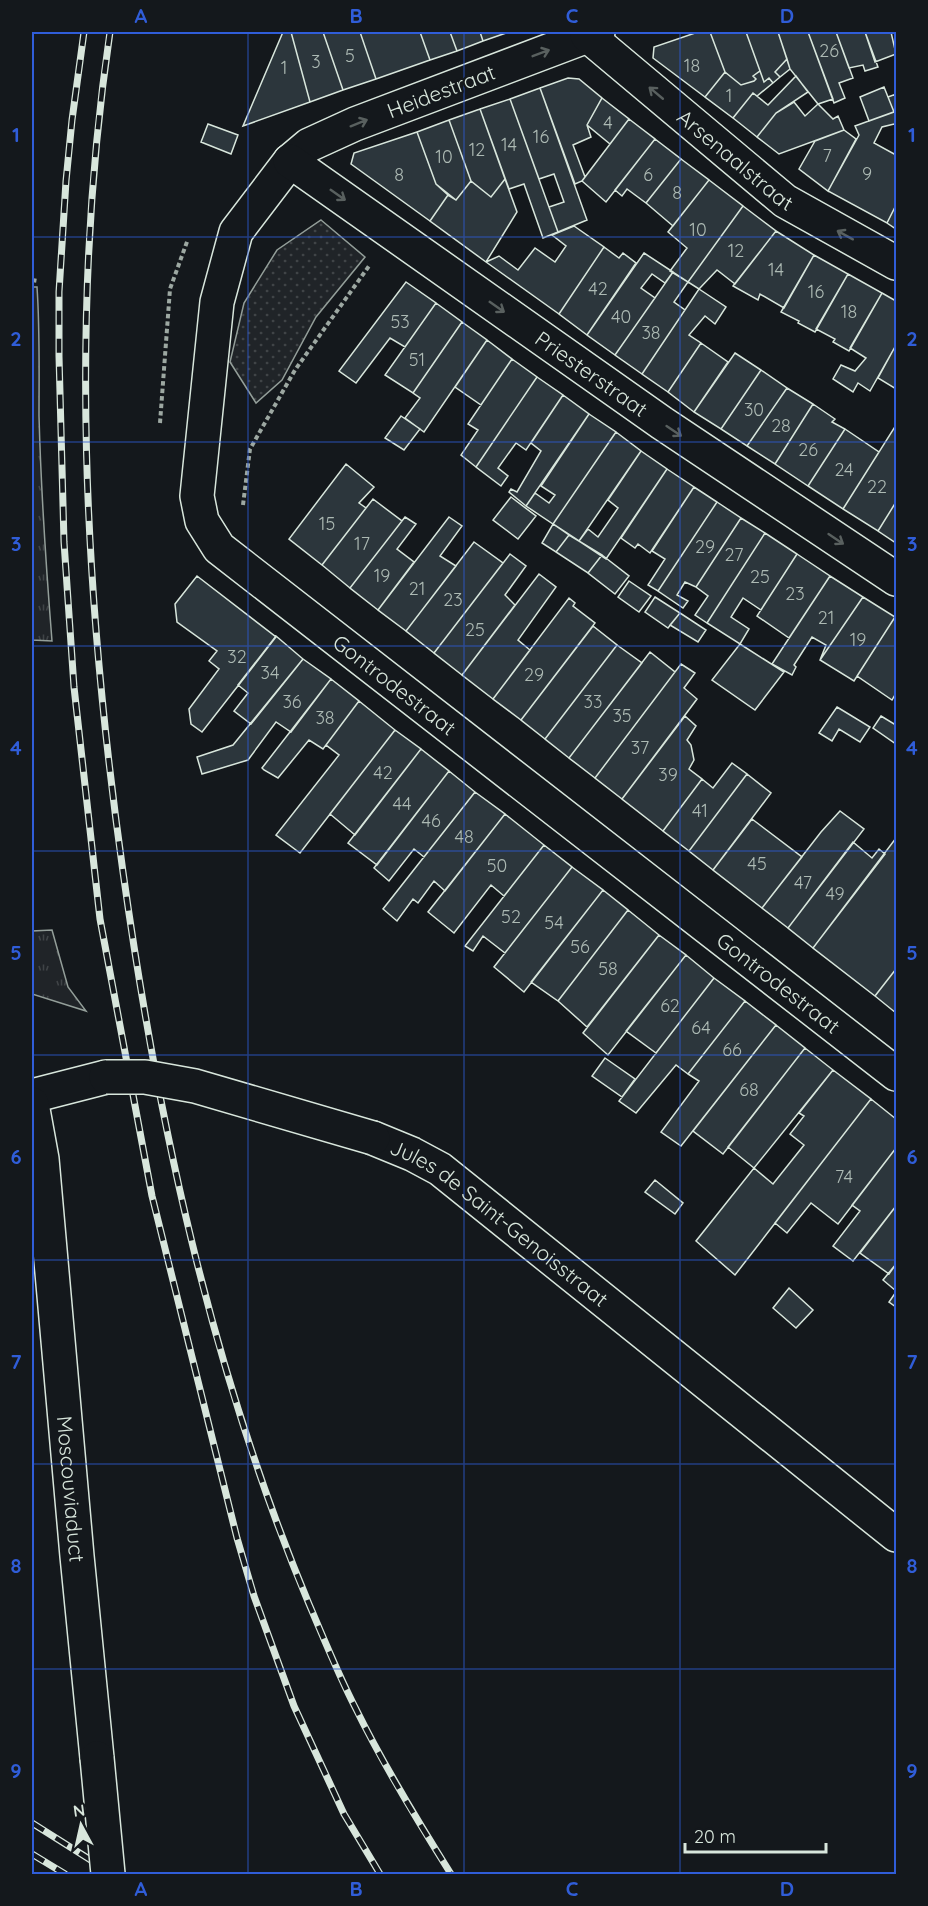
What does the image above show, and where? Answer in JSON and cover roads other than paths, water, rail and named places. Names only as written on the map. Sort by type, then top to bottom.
[{"type":"street","name":"Heidestraat","points":[[290,161],[309,145],[355,124],[593,33]]},
{"type":"street","name":"Arsenaalstraat","points":[[593,33],[785,201],[897,263]]},
{"type":"street","name":"Priesterstraat","points":[[290,161],[662,423],[897,579]]},
{"type":"street","name":"Gontrodestraat","points":[[290,161],[236,232],[217,302],[197,496],[202,521],[219,548],[897,1074]]},
{"type":"street","name":"Jules de Saint-Genoisstraat","points":[[32,1096],[106,1077],[145,1077],[195,1086],[373,1138],[412,1154],[440,1169],[897,1535]]},
{"type":"street","name":"Moscouviaduct","points":[[32,1104],[42,1160],[108,1875]]},
{"type":"railway","points":[[84,32],[66,181],[59,292],[59,356],[64,542],[74,687],[100,919],[152,1196],[237,1538],[254,1596],[294,1706],[344,1814],[380,1874]]},
{"type":"railway","points":[[110,32],[97,137],[89,241],[86,452],[99,663],[110,767],[123,872],[153,1059],[171,1152],[216,1335],[274,1516],[349,1696],[389,1772],[451,1874]]},
{"type":"railway","points":[[32,1823],[113,1874]]},
{"type":"railway","points":[[32,1854],[65,1874]]}]
